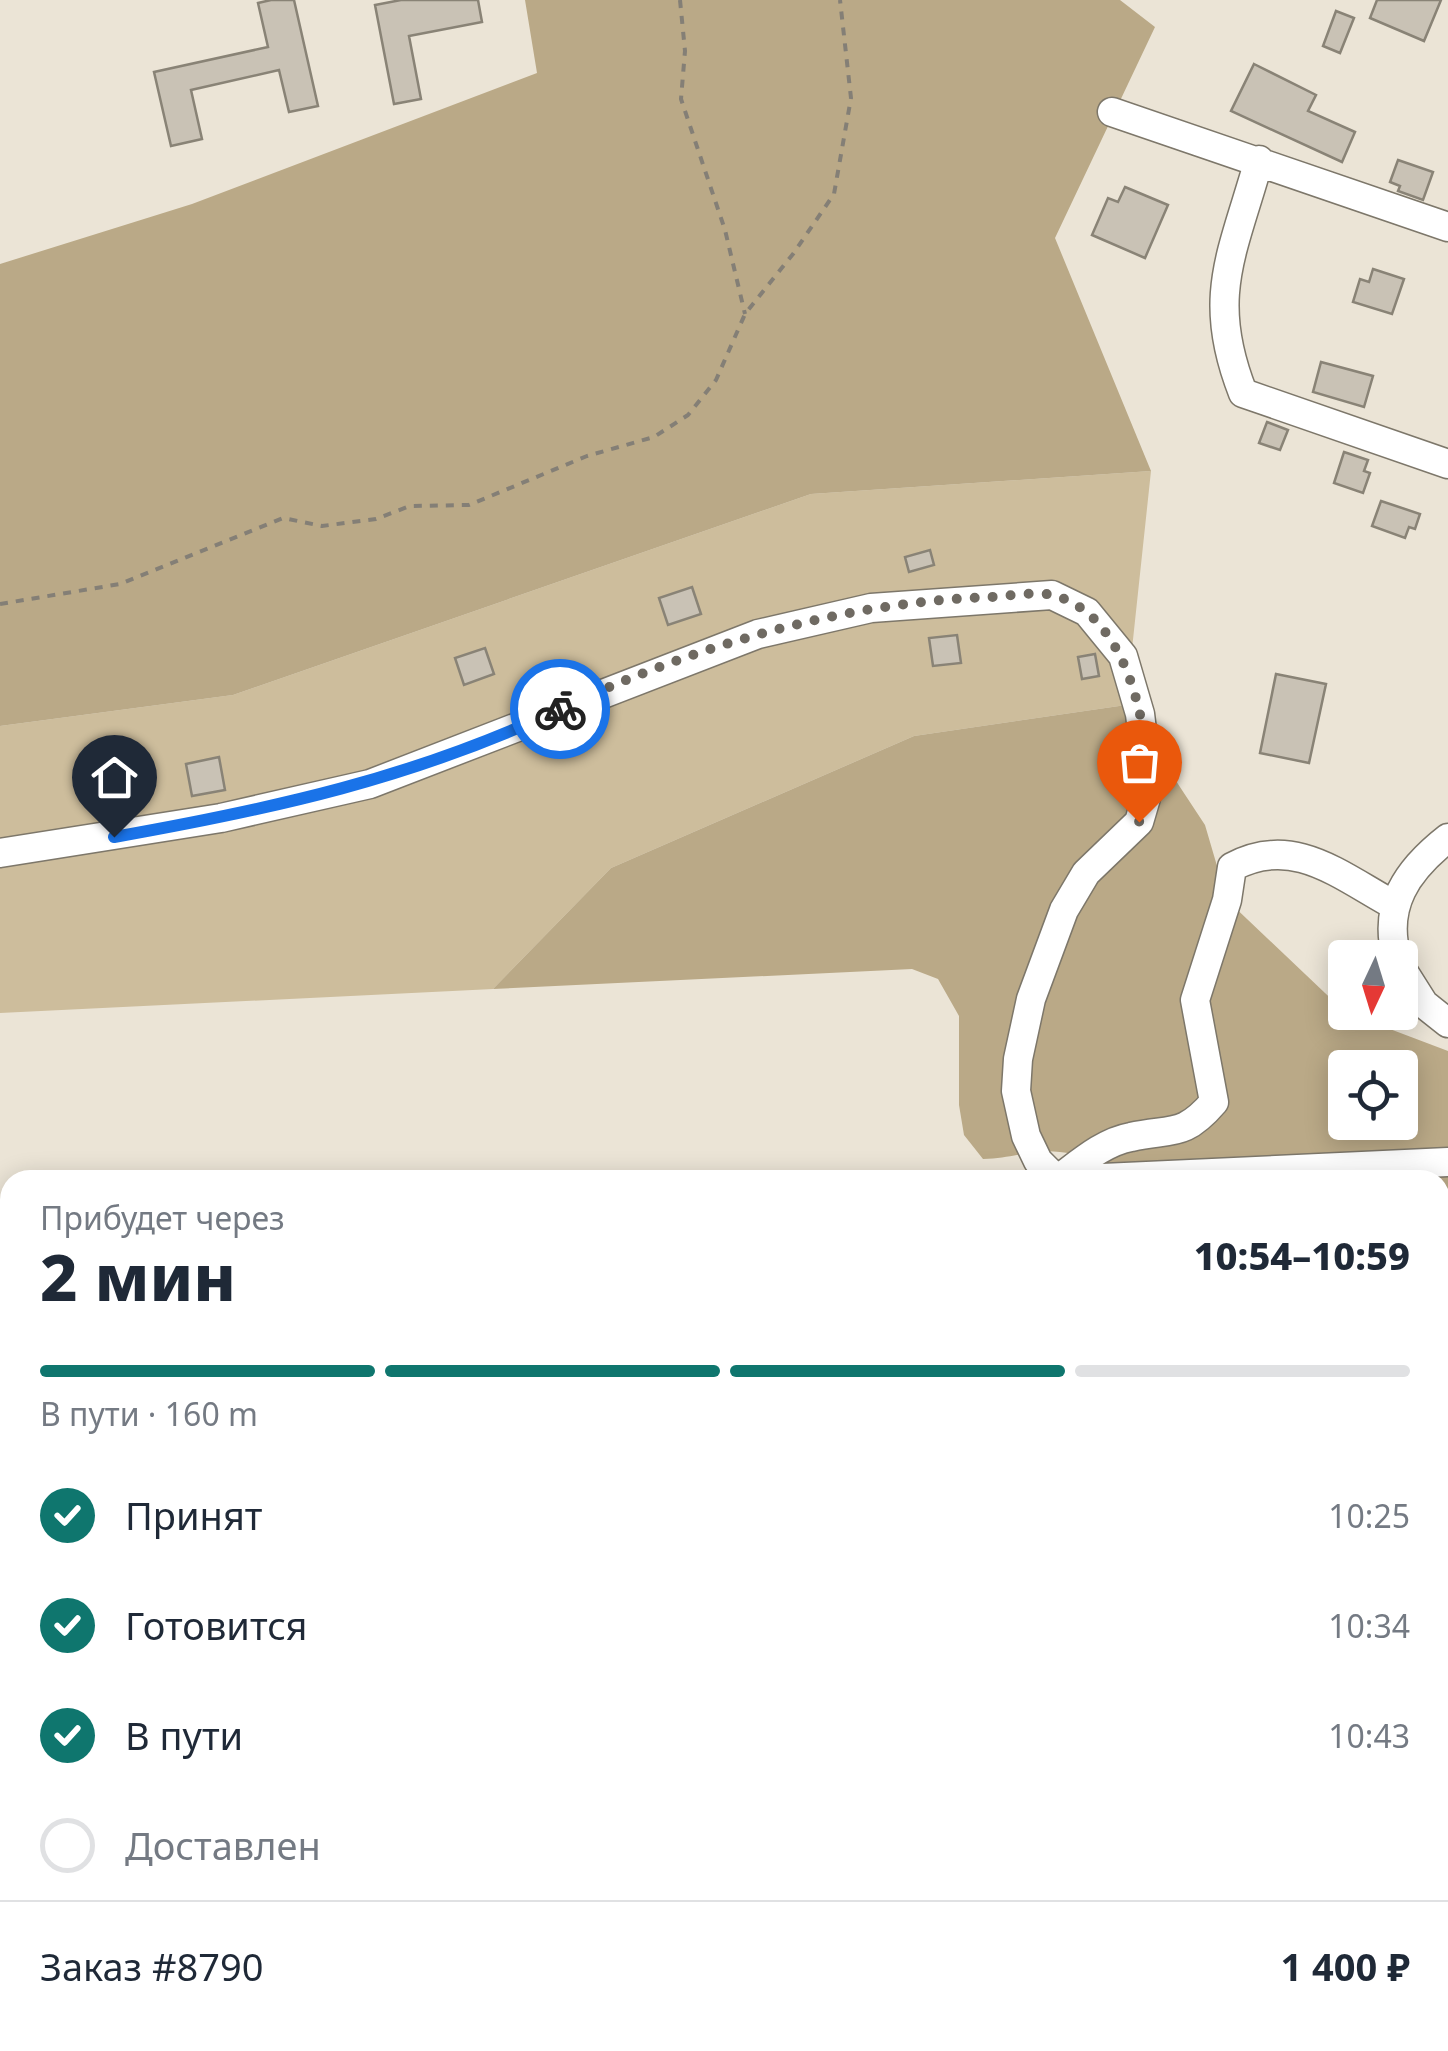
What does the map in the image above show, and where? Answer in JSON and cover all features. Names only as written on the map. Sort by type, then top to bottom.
[{"type":"street","points":[[1112,112],[1448,228]]},
{"type":"street","points":[[1259,160],[1222,290],[1226,350],[1243,393],[1448,464]]},
{"type":"street","points":[[0,853],[222,818],[370,784],[758,634],[871,608],[1052,595],[1087,612],[1123,656],[1140,714],[1146,798],[1139,822],[1086,872],[1064,910],[1032,999],[1018,1059],[1016,1091],[1026,1136],[1038,1162],[1047,1170]]},
{"type":"street","points":[[1393,940],[1390,925],[1394,905],[1415,871],[1448,838]]},
{"type":"street","points":[[1071,1170],[1098,1150],[1130,1137],[1173,1134],[1197,1122],[1214,1102],[1196,1000],[1227,900],[1232,867],[1255,855],[1284,852],[1320,864],[1394,905]]},
{"type":"street","points":[[1418,994],[1448,1023]]},
{"type":"street","points":[[1384,1170],[1448,1162]]},
{"type":"path","points":[[680,0],[686,51],[681,100],[726,230],[745,314]]},
{"type":"path","points":[[0,604],[62,597],[120,584],[283,518],[322,526],[376,519],[410,506],[469,505],[587,456],[654,436],[688,416],[716,380],[745,314],[794,254],[834,194],[851,98],[840,0]]},
{"type":"shaded area","points":[[525,0],[1120,0],[1155,27],[1055,238],[1151,471],[811,494],[233,695],[0,726],[0,264],[192,204],[537,73]]},
{"type":"shaded area","points":[[1151,471],[1126,705],[914,736],[611,868],[493,989],[0,1013],[0,726],[233,695],[811,494]]},
{"type":"shaded area","points":[[1126,705],[1205,825],[1227,900],[1328,996],[1328,1030],[1393,1030],[1448,1051],[1448,1170],[1078,1170],[1073,1154],[1060,1152],[983,1159],[964,1135],[959,1105],[959,1016],[938,979],[912,969],[493,989],[611,868],[914,736]]},
{"type":"building","points":[[294,0],[318,106],[289,112],[279,70],[191,90],[202,139],[171,146],[154,72],[268,47],[258,3]]},
{"type":"building","points":[[401,0],[478,0],[482,22],[409,36],[421,99],[394,104],[375,5]]},
{"type":"building","points":[[1377,0],[1441,0],[1424,41],[1370,18]]},
{"type":"building","points":[[1336,11],[1354,18],[1340,53],[1323,46]]},
{"type":"building","points":[[1254,64],[1316,95],[1308,111],[1355,132],[1342,162],[1231,111]]},
{"type":"building","points":[[1398,160],[1433,172],[1423,200],[1398,191],[1400,186],[1390,182]]},
{"type":"building","points":[[1125,187],[1168,205],[1145,258],[1092,235],[1108,198],[1118,202]]},
{"type":"building","points":[[1373,269],[1404,279],[1392,314],[1353,302],[1360,279],[1369,282]]},
{"type":"building","points":[[1321,362],[1373,376],[1364,407],[1313,392]]},
{"type":"building","points":[[1267,422],[1288,430],[1280,450],[1259,443]]},
{"type":"building","points":[[1344,452],[1368,460],[1364,471],[1370,473],[1363,493],[1334,483]]},
{"type":"building","points":[[1381,501],[1420,514],[1415,529],[1409,527],[1405,538],[1372,526]]},
{"type":"building","points":[[930,550],[934,565],[909,572],[905,557]]},
{"type":"building","points":[[692,587],[701,614],[668,625],[659,598]]},
{"type":"building","points":[[957,635],[961,663],[933,666],[929,638]]},
{"type":"building","points":[[485,648],[494,674],[464,685],[455,658]]},
{"type":"building","points":[[1095,654],[1099,676],[1082,679],[1078,657]]},
{"type":"building","points":[[1276,674],[1326,684],[1309,763],[1260,753]]},
{"type":"building","points":[[219,757],[225,790],[192,796],[186,764]]},
{"type":"way so far","points":[[560,709],[758,634],[871,608],[965,598],[1052,595],[1087,612],[1123,656],[1140,714],[1146,763],[1146,798],[1139,822]]},
{"type":"route","points":[[114,837],[222,818],[370,784],[512,732],[560,709]]}]
